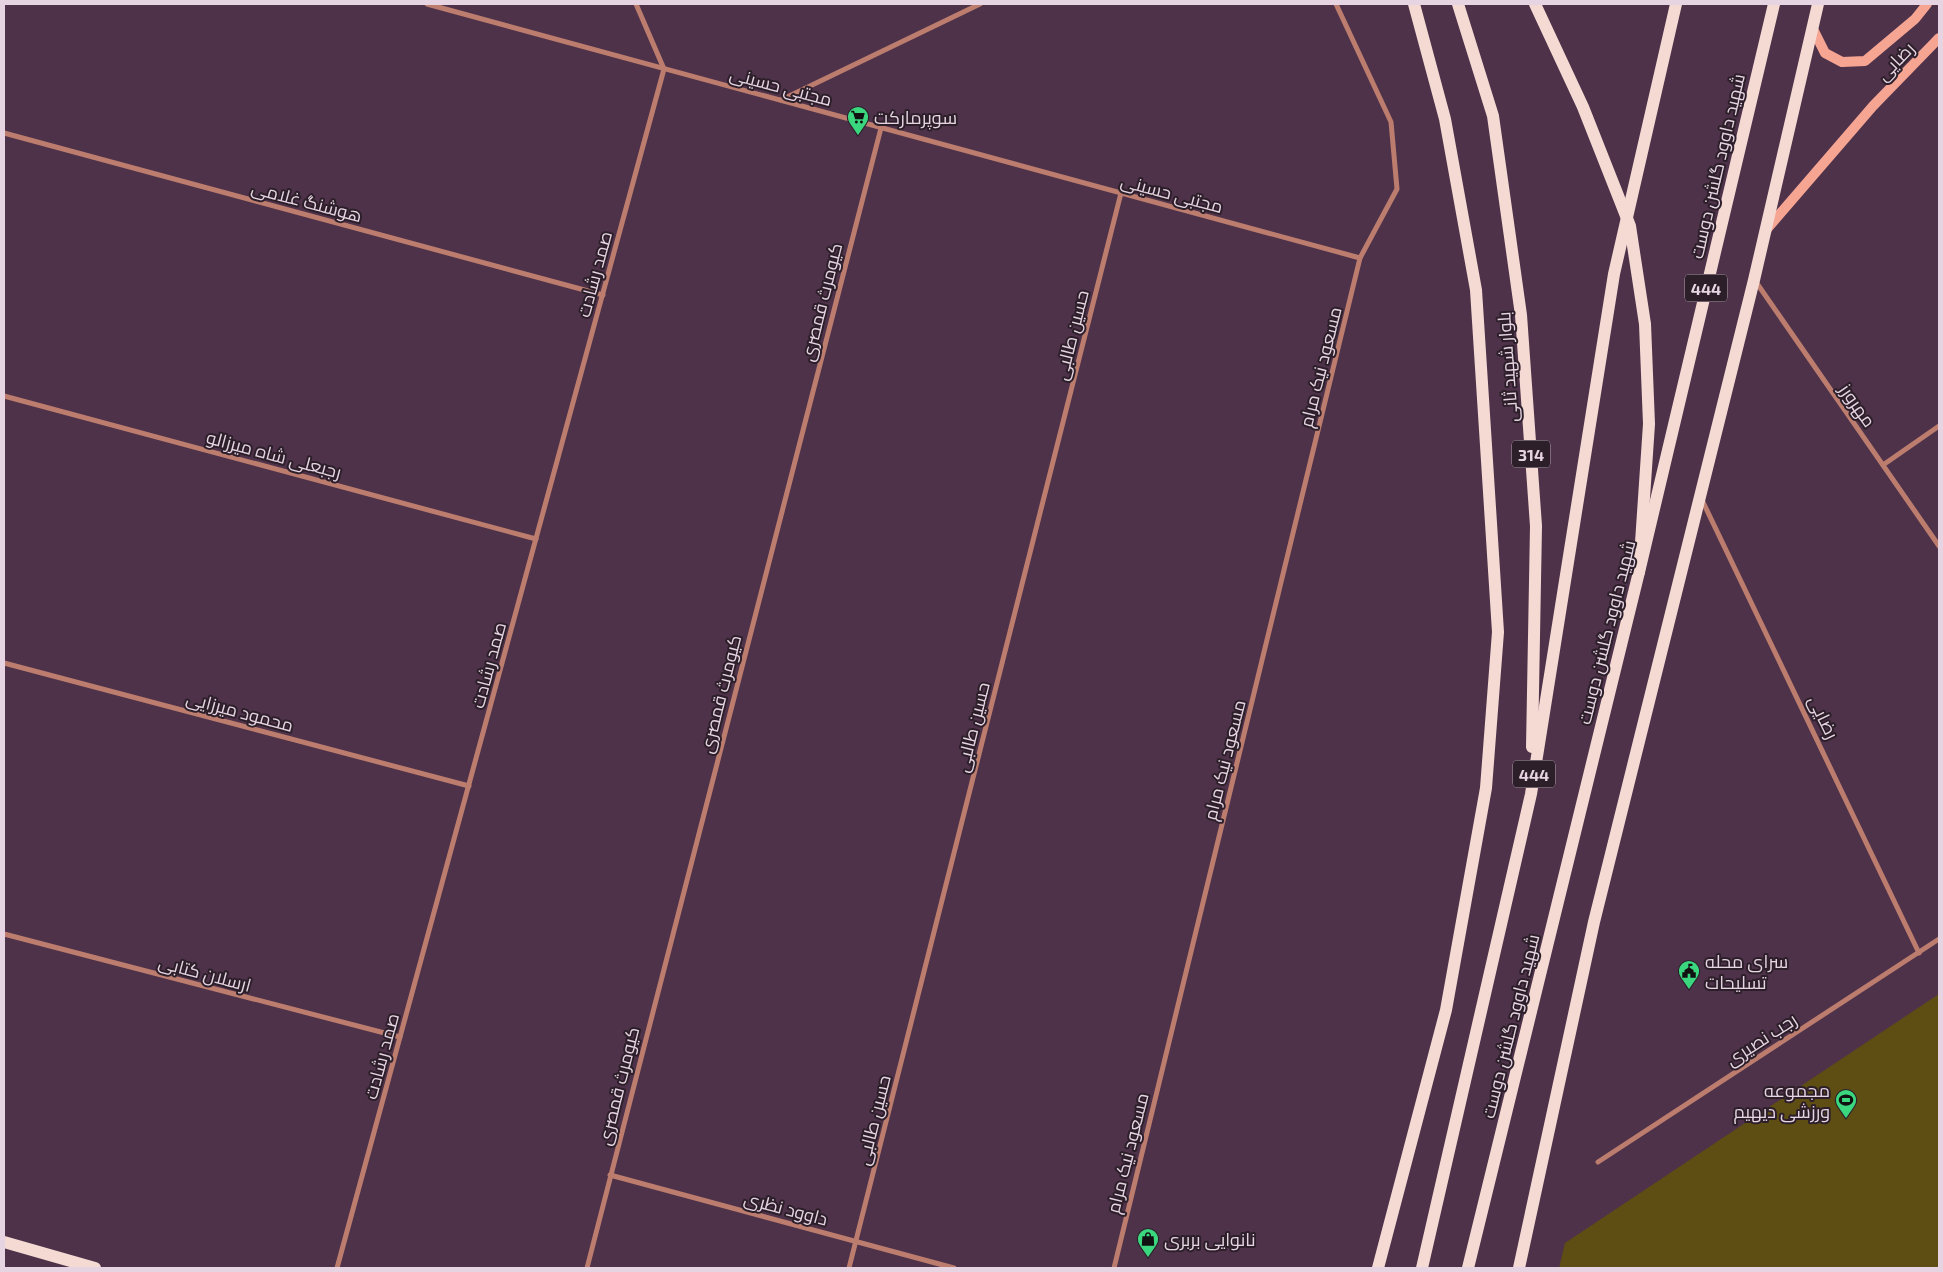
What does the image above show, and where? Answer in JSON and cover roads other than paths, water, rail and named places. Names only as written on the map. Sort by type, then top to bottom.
[{"type":"main road","points":[[1378,1268],[1446,1010],[1486,788],[1498,632],[1476,290],[1445,119],[1414,4]]},
{"type":"main road","name":"بلوار شهید ثانی","points":[[1458,4],[1493,116],[1521,315],[1536,526],[1531,794]]},
{"type":"main road","points":[[1535,4],[1583,106],[1630,226],[1645,324],[1649,424],[1639,572]]},
{"type":"main road","name":"شهید داوود گلشن دوست","points":[[1422,1268],[1531,794],[1614,274],[1676,4]]},
{"type":"main road","name":"شهید داوود گلشن دوست","points":[[1468,1268],[1639,572],[1774,4]]},
{"type":"main road","points":[[1520,1268],[1594,922],[1754,280],[1818,4]]},
{"type":"main road","points":[[4,1242],[95,1268]]},
{"type":"street","name":"مجتبی حسینی","points":[[427,4],[1360,258]]},
{"type":"street","points":[[636,4],[664,68]]},
{"type":"street","points":[[781,100],[980,4]]},
{"type":"street","name":"مسعود نیک مرام","points":[[1114,1268],[1360,258],[1396,189],[1391,122],[1336,4]]},
{"type":"street","name":"رضایی","points":[[1813,30],[1825,53],[1842,62],[1865,61],[1915,19],[1927,4]]},
{"type":"street","name":"رضایی","points":[[1764,232],[1873,106],[1939,38]]},
{"type":"street","name":"صمد رشادت","points":[[337,1268],[664,68]]},
{"type":"street","name":"کیومرث قمصری","points":[[587,1268],[880,128]]},
{"type":"street","name":"هوشنگ غلامی","points":[[4,133],[603,295]]},
{"type":"street","name":"حسین طالبی","points":[[849,1268],[1121,193]]},
{"type":"street","name":"مهرورز","points":[[1754,280],[1939,546]]},
{"type":"street","name":"رجبعلی شاه میرزالو","points":[[4,396],[536,539]]},
{"type":"street","points":[[1883,465],[1939,426]]},
{"type":"street","name":"رضایی","points":[[1700,496],[1919,953]]},
{"type":"street","name":"محمود میرزایی","points":[[4,663],[469,786]]},
{"type":"street","name":"ارسلان کتابی","points":[[4,934],[400,1037]]},
{"type":"street","name":"رجب نصیری","points":[[1598,1162],[1939,939]]},
{"type":"street","name":"داوود نظری","points":[[610,1175],[954,1268]]},
{"type":"place","name":"سوپرمارکت","points":[[858,136]]},
{"type":"place","name":"سرای محله تسلیحات","points":[[1689,990]]},
{"type":"place","name":"مجموعه ورزشی دیهیم","points":[[1846,1119]]},
{"type":"place","name":"نانوایی بربری","points":[[1148,1258]]}]
